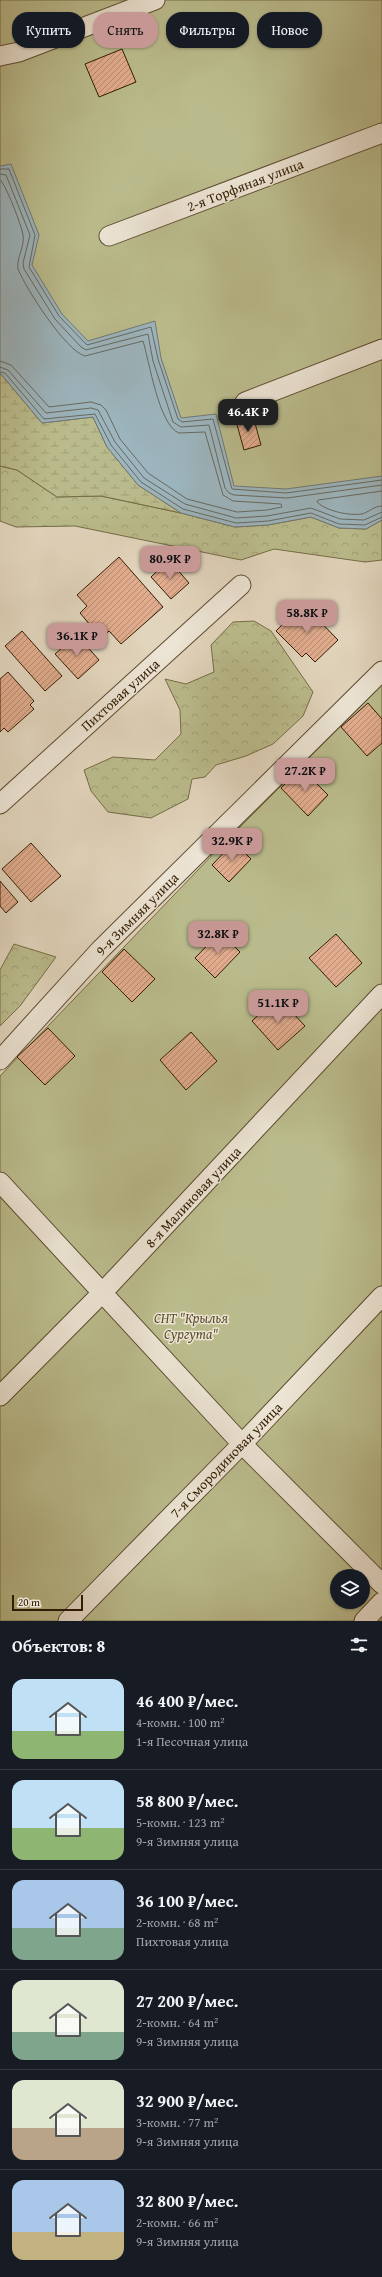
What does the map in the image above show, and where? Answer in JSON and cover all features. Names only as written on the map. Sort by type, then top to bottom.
[{"type":"street","points":[[0,56],[20,52],[155,0]]},
{"type":"street","name":"2-я Торфяная улица","points":[[109,236],[382,133]]},
{"type":"street","points":[[245,402],[382,350]]},
{"type":"street","name":"Пихтовая улица","points":[[0,804],[241,585]]},
{"type":"street","name":"9-я Зимняя улица","points":[[0,1060],[100,950],[382,671]]},
{"type":"street","name":"8-я Малиновая улица","points":[[0,1396],[103,1292],[382,994]]},
{"type":"street","points":[[0,1182],[242,1444],[382,1584]]},
{"type":"street","name":"7-я Смородиновая улица","points":[[68,1621],[242,1444],[382,1296]]},
{"type":"street","points":[[364,1621],[382,1602]]},
{"type":"green space","points":[[0,0],[382,0],[382,520],[339,528],[311,517],[268,525],[235,527],[181,513],[101,496],[57,497],[17,470],[0,466]]},
{"type":"green space","points":[[0,373],[42,423],[93,417],[107,447],[138,485],[181,513],[101,496],[57,497],[17,470],[0,466]]},
{"type":"green space","points":[[0,466],[17,470],[57,497],[101,496],[181,513],[235,527],[268,525],[311,517],[339,528],[366,529],[382,520],[382,560],[365,562],[274,549],[241,560],[75,526],[16,527],[0,521]]},
{"type":"green space","points":[[254,621],[271,631],[313,692],[303,716],[273,744],[246,756],[216,765],[205,777],[192,779],[188,799],[151,818],[108,812],[91,791],[84,770],[113,757],[155,760],[181,734],[180,710],[165,679],[186,684],[214,672],[211,645],[233,622]]},
{"type":"green space","name":"CНТ \"Крылья Сургута\"","points":[[382,685],[382,1621],[0,1621],[0,1076],[222,845]]},
{"type":"green space","points":[[14,944],[56,957],[20,1006],[0,1026],[0,970]]},
{"type":"water","points":[[11,164],[39,235],[32,265],[62,314],[88,341],[155,321],[161,358],[181,418],[216,414],[234,486],[286,489],[382,476],[382,520],[366,529],[339,528],[311,517],[268,525],[235,527],[181,513],[138,485],[107,447],[93,417],[42,423],[0,373],[0,166]]},
{"type":"building","points":[[122,49],[136,82],[99,97],[85,64]]},
{"type":"building","points":[[253,416],[261,445],[244,450],[236,421]]},
{"type":"building","points":[[119,557],[163,607],[121,644],[109,631],[101,638],[80,613],[87,606],[77,595]]},
{"type":"building","points":[[169,560],[189,583],[171,599],[151,577]]},
{"type":"building","points":[[303,604],[338,640],[315,662],[306,653],[302,657],[276,631]]},
{"type":"building","points":[[22,631],[62,676],[45,691],[5,646]]},
{"type":"building","points":[[77,635],[99,660],[78,679],[55,654]]},
{"type":"building","points":[[8,672],[34,701],[30,705],[34,709],[8,732],[4,728],[0,732],[0,679]]},
{"type":"building","points":[[368,703],[382,719],[382,743],[367,756],[341,727]]},
{"type":"building","points":[[301,768],[328,795],[308,816],[281,788]]},
{"type":"building","points":[[234,842],[251,859],[229,882],[212,865]]},
{"type":"building","points":[[31,843],[61,876],[31,902],[2,869]]},
{"type":"building","points":[[0,881],[18,902],[6,913],[0,906]]},
{"type":"building","points":[[220,932],[240,952],[215,978],[195,958]]},
{"type":"building","points":[[336,934],[362,963],[336,987],[309,958]]},
{"type":"building","points":[[124,949],[155,979],[132,1002],[102,972]]},
{"type":"building","points":[[278,997],[305,1026],[278,1050],[252,1021]]},
{"type":"building","points":[[48,1028],[75,1056],[45,1085],[17,1057]]},
{"type":"building","points":[[191,1032],[217,1061],[186,1090],[160,1060]]}]
